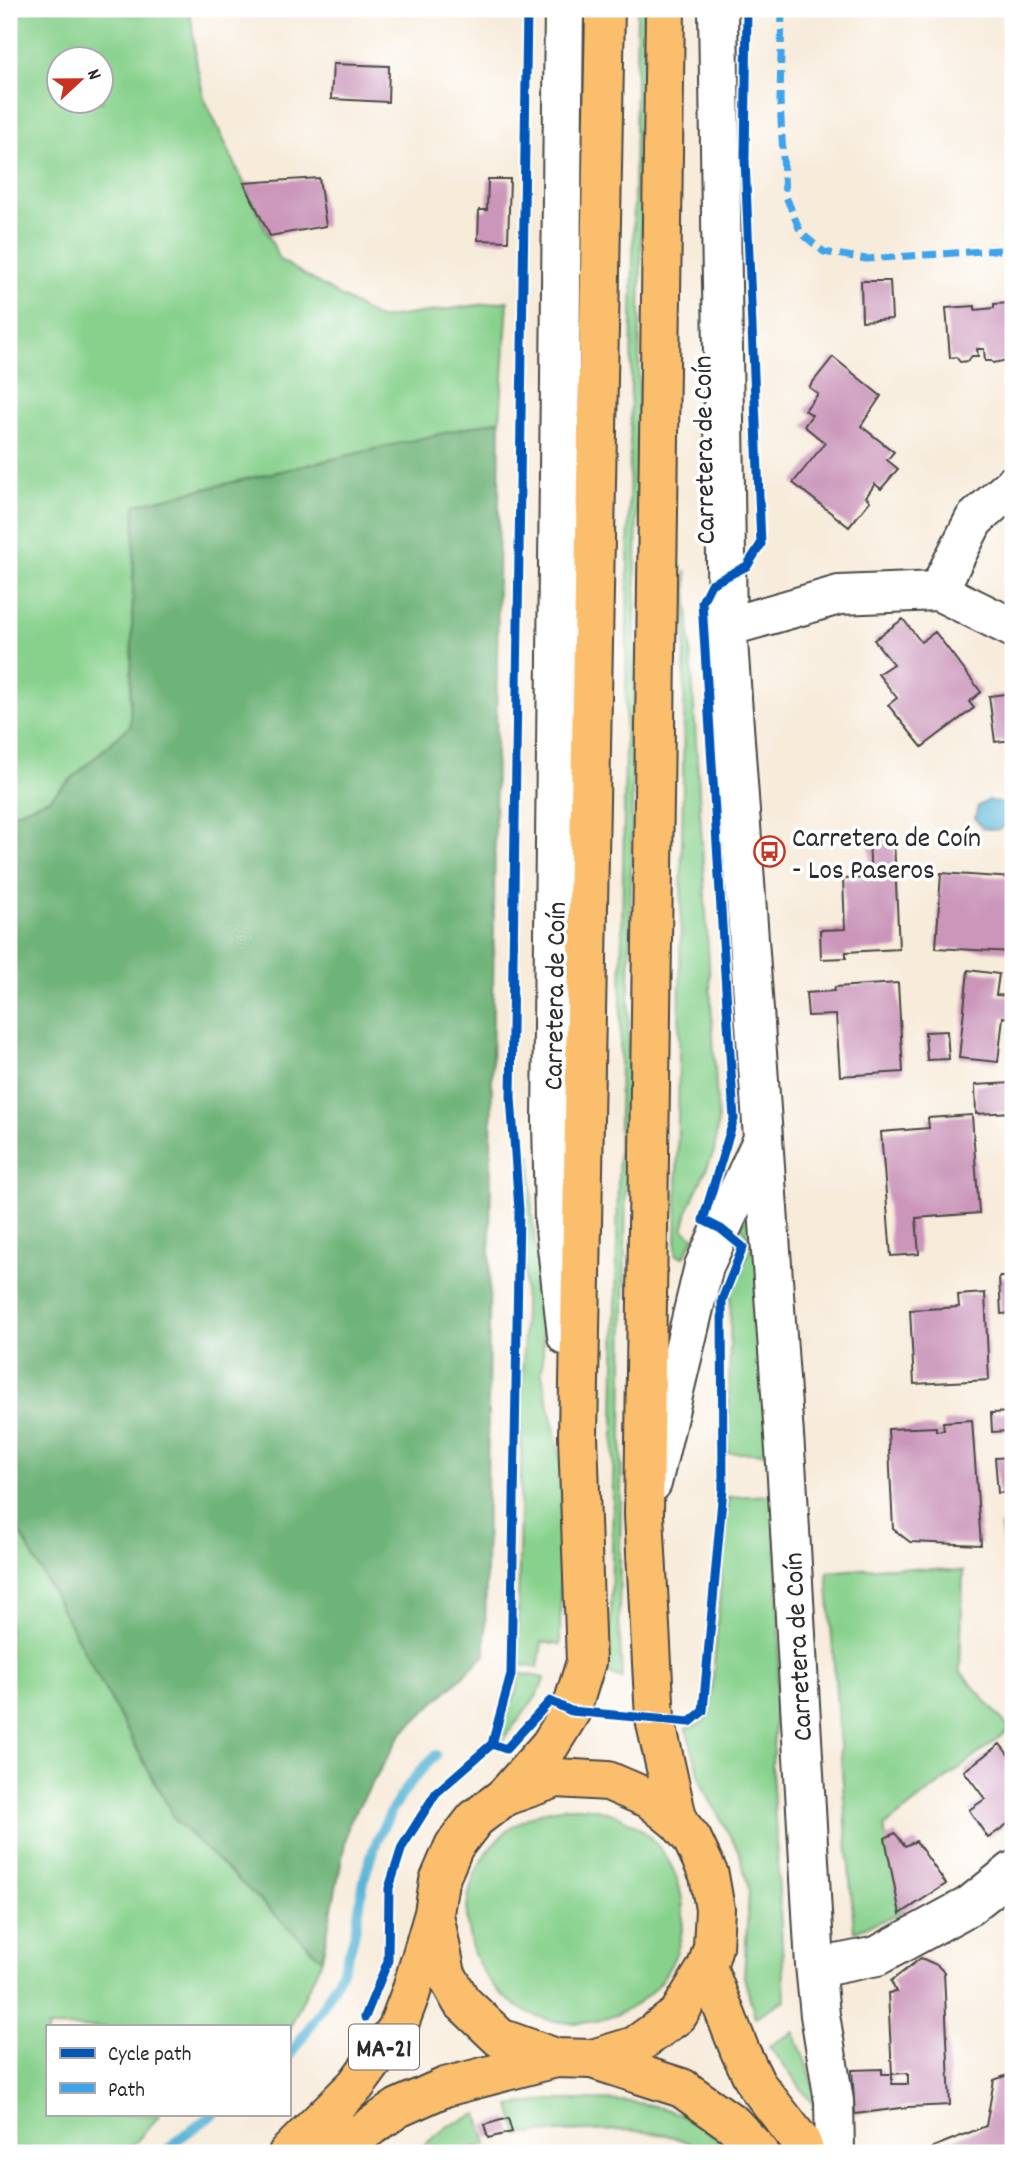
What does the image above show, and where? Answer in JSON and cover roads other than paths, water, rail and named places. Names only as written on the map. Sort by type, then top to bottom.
[{"type":"main road","points":[[605,9],[578,1436],[586,1662],[571,1711],[550,1745],[505,1796],[475,1819],[454,1846],[439,1881],[434,1913],[446,1974],[461,2001],[500,2038],[682,2088],[733,2124],[760,2153]]},
{"type":"main road","points":[[665,9],[644,1515],[654,1719],[678,1822]]},
{"type":"main road","points":[[505,1796],[556,1778],[608,1781],[650,1799],[678,1822],[692,1839],[709,1875],[715,1909],[713,1947],[708,1967],[678,2015],[635,2046],[574,2058]]},
{"type":"main road","name":"MA-21","points":[[288,2153],[356,2085],[397,2029],[434,1913]]},
{"type":"main road","points":[[708,1967],[740,2051],[756,2084],[801,2142],[805,2153]]},
{"type":"main road","name":"MA-21","points":[[332,2153],[398,2108],[444,2087],[574,2058]]},
{"type":"street","name":"Carretera de Coín","points":[[564,9],[552,1120],[554,1220],[578,1436]]},
{"type":"street","name":"Carretera de Coín","points":[[718,9],[727,627],[786,1464],[815,1965],[834,2101],[835,2153]]},
{"type":"street","points":[[938,591],[974,520],[1013,485]]},
{"type":"street","points":[[727,627],[839,595],[938,591],[1013,628]]},
{"type":"street","name":"Carretera de Coín","points":[[644,1515],[704,1266],[762,1141]]},
{"type":"street","points":[[815,1965],[832,1965],[877,1956],[969,1906],[1013,1871]]},
{"type":"water","points":[[1011,790],[1013,822],[998,830],[982,828],[975,818],[978,806],[989,800],[1003,804],[1006,801],[1004,797]]},
{"type":"waterway","points":[[290,2055],[322,2007],[349,1953],[367,1869],[386,1821],[403,1793],[436,1755]]},
{"type":"waterway","points":[[165,2153],[177,2140],[212,2116]]},
{"type":"place","name":"Carretera de Coín - Los Paseros","points":[[769,852]]}]
